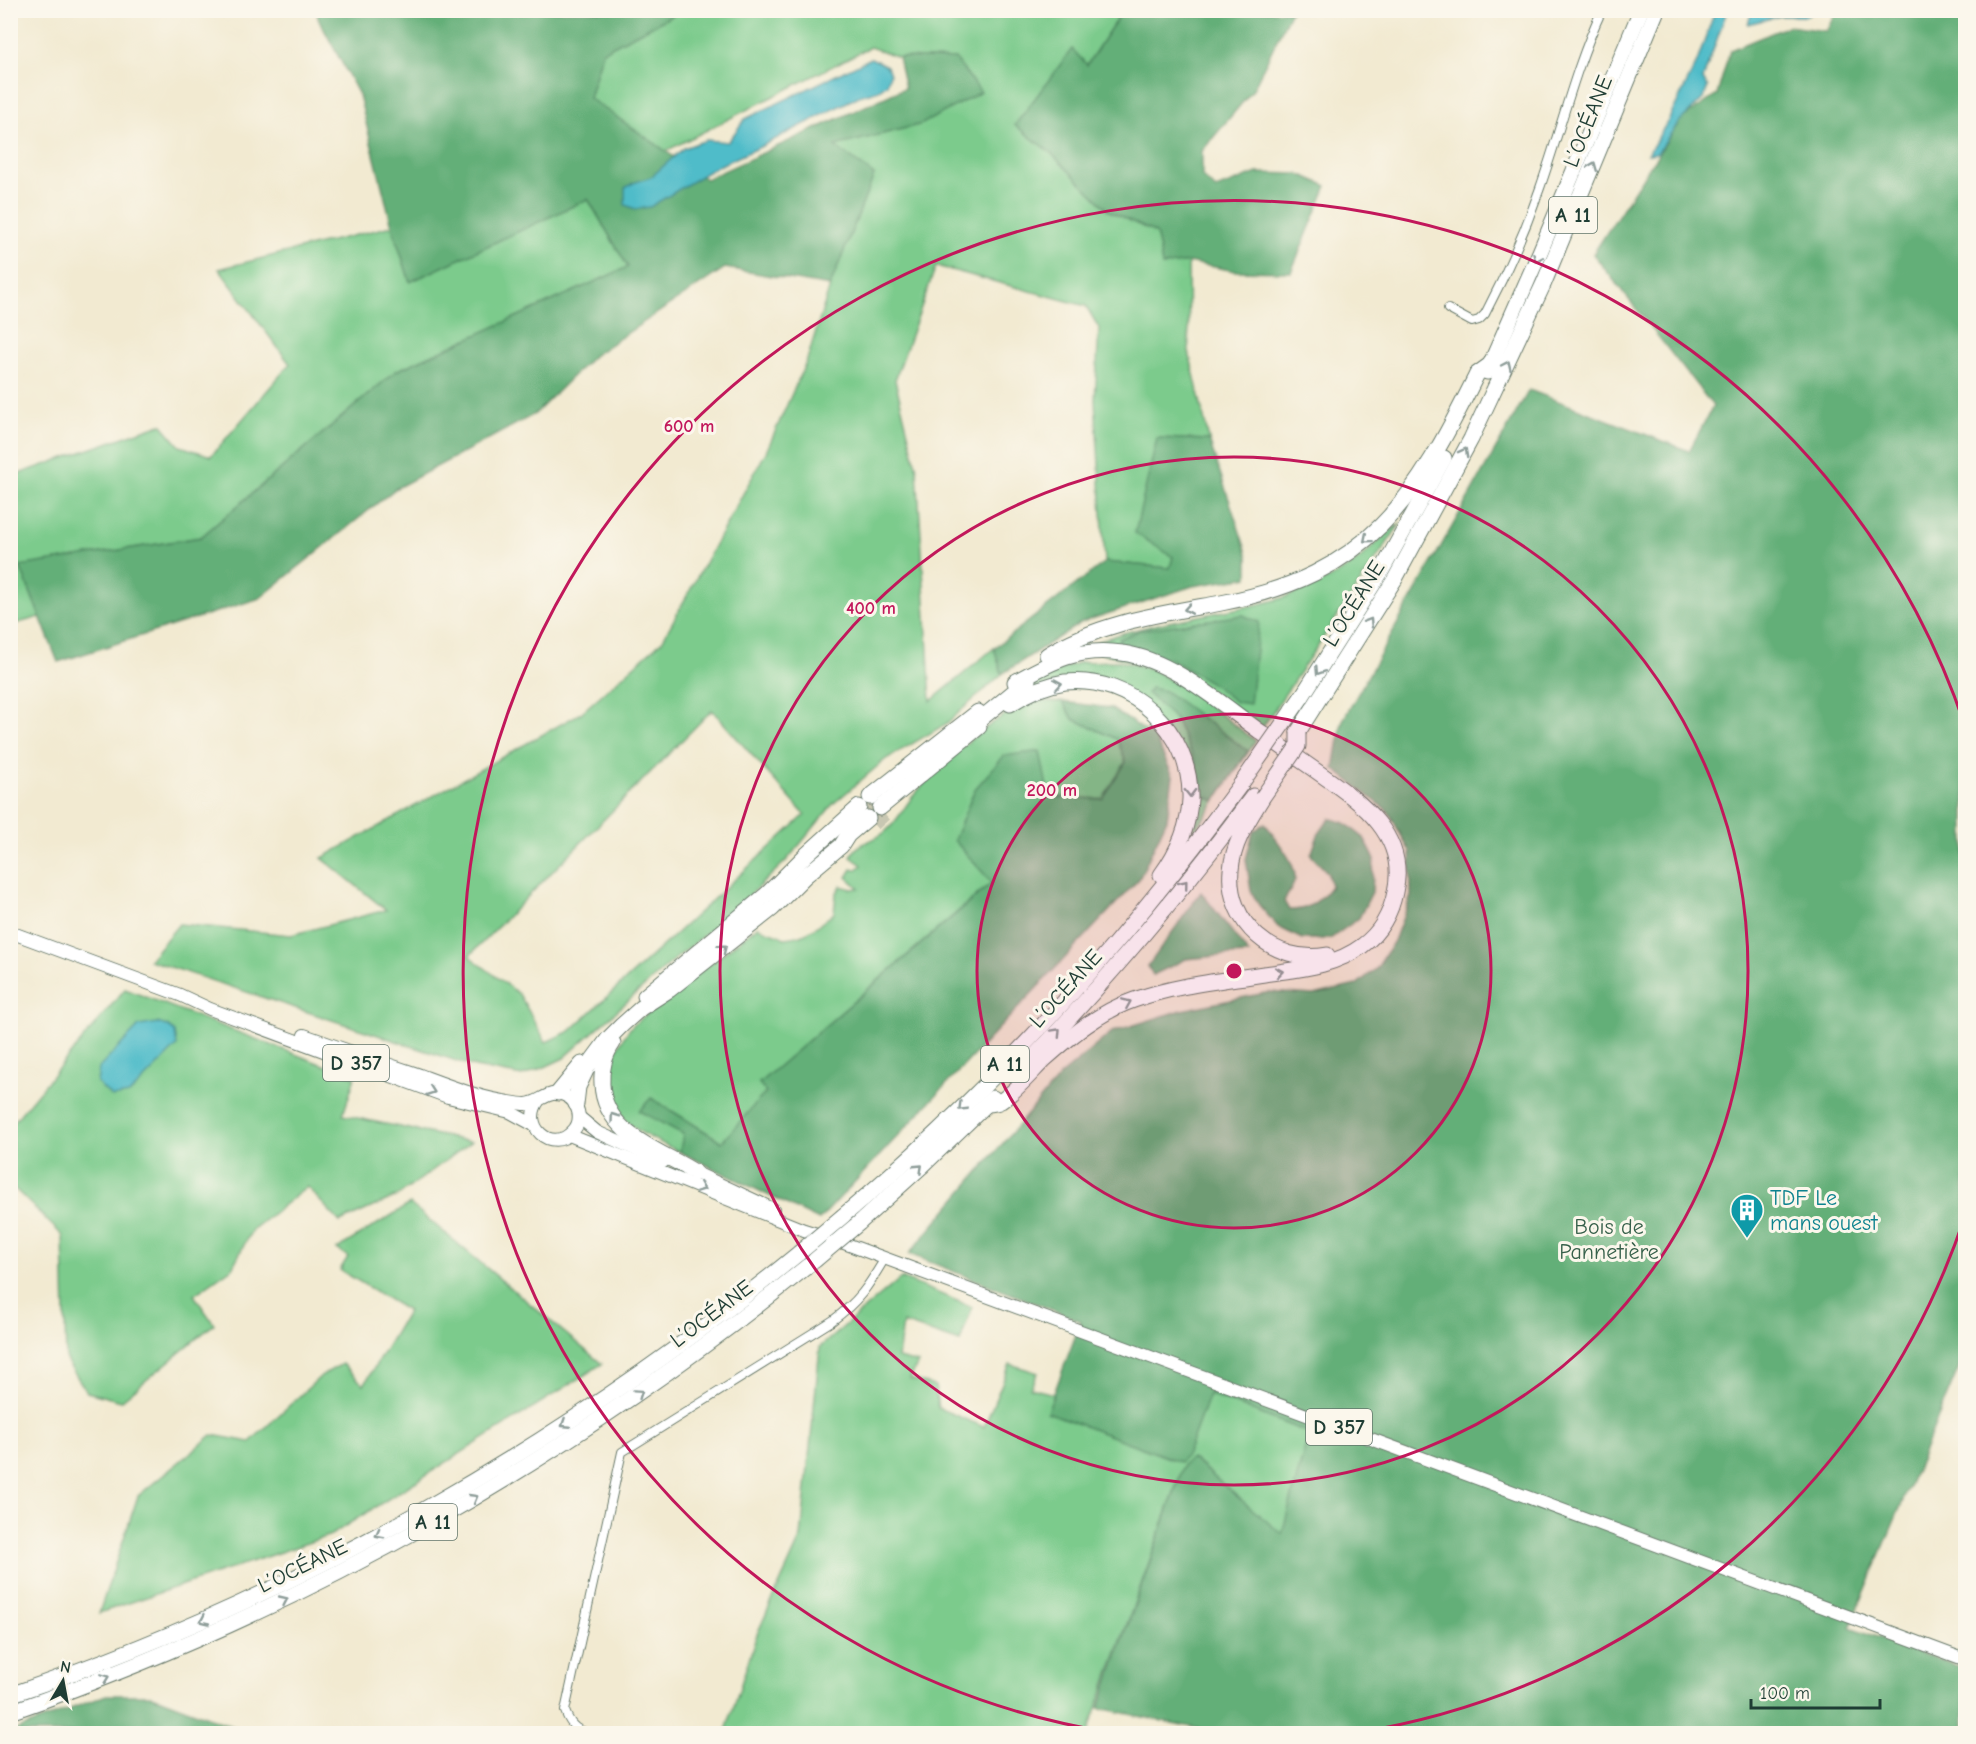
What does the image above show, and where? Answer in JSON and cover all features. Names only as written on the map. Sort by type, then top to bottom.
[{"type":"highway","name":"L’OCÉANE","points":[[10,1695],[100,1664],[194,1625],[313,1569],[435,1504],[520,1453],[605,1398],[700,1331],[798,1254],[917,1150],[991,1078],[1046,1021],[1252,792],[1301,698],[1359,609],[1449,449],[1491,364],[1540,252],[1641,10]]},
{"type":"highway","name":"L’OCÉANE","points":[[10,1712],[176,1649],[293,1595],[412,1534],[523,1470],[621,1406],[731,1327],[815,1260],[987,1104],[1057,1032],[1117,965],[1190,877],[1298,732],[1409,555],[1477,428],[1515,349],[1658,10]]},
{"type":"highway","points":[[558,1093],[607,1030],[671,973],[767,894],[820,842],[869,808],[935,754],[1036,662],[1092,633],[1127,621],[1244,598],[1278,588],[1317,572],[1351,552],[1377,531],[1407,497],[1432,459],[1477,374],[1491,364]]},
{"type":"highway","points":[[987,1104],[1000,1102],[1087,1024],[1130,1001],[1180,987],[1309,967],[1349,955],[1375,934],[1384,921],[1394,897],[1397,875],[1393,851],[1385,831],[1360,803],[1202,691],[1164,667],[1136,656],[1094,651],[1054,661],[1015,682]]},
{"type":"highway","points":[[971,732],[977,722],[1030,679],[1065,662],[1113,657],[1140,662],[1168,675],[1346,798],[1361,811],[1383,838],[1390,859],[1391,890],[1385,909],[1374,927],[1349,948],[1330,955],[1310,957],[1293,955],[1266,943],[1250,930],[1242,919],[1232,888],[1232,862],[1252,792]]},
{"type":"highway","points":[[935,754],[1019,698],[1045,686],[1068,682],[1090,682],[1112,687],[1133,697],[1150,709],[1160,718],[1178,743],[1188,776],[1190,800],[1186,823],[1179,843],[1149,893],[1145,910]]},
{"type":"highway","points":[[577,1111],[578,1087],[588,1066],[622,1025],[641,1008],[669,990],[773,908],[841,846],[869,808]]},
{"type":"highway","points":[[820,842],[826,858]]},
{"type":"highway","points":[[622,1025],[609,1048],[604,1064],[602,1092],[606,1105],[622,1127],[635,1139],[696,1173]]},
{"type":"main road","name":"D 357","points":[[10,932],[448,1097],[510,1112],[534,1125]]},
{"type":"main road","name":"D 357","points":[[180,995],[213,1004],[488,1098],[526,1104],[539,1100]]},
{"type":"main road","points":[[558,1093],[566,1096],[577,1111],[575,1129],[560,1139],[548,1138],[534,1125],[533,1113],[539,1100],[549,1094],[558,1093]]},
{"type":"main road","name":"D 357","points":[[577,1111],[590,1127],[606,1137],[678,1168],[696,1173],[833,1239]]},
{"type":"main road","name":"D 357","points":[[569,1135],[804,1230],[885,1258],[1965,1660]]},
{"type":"street","points":[[1448,309],[1472,322],[1479,320],[1485,314],[1540,189],[1593,28],[1602,10]]},
{"type":"street","points":[[595,1734],[573,1731],[565,1711],[622,1452],[851,1307],[868,1288],[885,1258]]},
{"type":"green space","points":[[317,11],[681,11],[603,51],[589,98],[706,179],[905,88],[898,57],[955,59],[981,92],[922,124],[835,146],[874,175],[830,286],[725,268],[593,356],[535,414],[395,489],[260,598],[58,662],[20,566],[201,537],[396,371],[628,267],[588,199],[410,282],[392,226],[359,95],[318,18]]},
{"type":"green space","points":[[681,11],[1122,11],[1086,66],[1072,50],[1015,125],[1051,153],[1109,211],[1156,233],[1162,266],[1188,262],[1189,352],[1209,440],[1157,438],[1173,557],[1170,568],[1105,562],[1095,400],[1099,328],[1086,306],[936,266],[895,380],[917,469],[931,701],[994,648],[1002,674],[946,724],[886,759],[833,804],[787,860],[733,911],[675,959],[564,1058],[522,1076],[475,1067],[149,960],[179,924],[291,935],[386,910],[322,858],[581,713],[662,641],[766,452],[807,360],[830,286],[874,175],[834,146],[922,124],[955,59],[898,57],[870,47],[666,151],[589,98],[603,51]],"holes":[[[712,710],[805,815],[570,1031],[546,1042],[519,994],[469,956]]]},
{"type":"green space","points":[[1122,11],[1291,11],[1252,91],[1202,151],[1202,177],[1216,189],[1257,173],[1299,174],[1327,186],[1291,272],[1235,271],[1188,262],[1162,266],[1156,233],[1109,211],[1051,153],[1015,125],[1072,49],[1087,65]]},
{"type":"green space","name":"Bois de Pannetière","points":[[1837,11],[1965,11],[1965,1353],[1850,1627],[1965,1669],[1965,1733],[1225,1734],[1099,1708],[1184,1464],[1191,1458],[1282,1534],[1309,1433],[1209,1394],[1187,1454],[1180,1462],[1047,1412],[1081,1321],[909,1254],[1060,1076],[1112,1032],[1182,1010],[1270,992],[1314,995],[1356,985],[1377,968],[1394,941],[1411,896],[1410,852],[1388,811],[1334,769],[1342,722],[1529,390],[1689,451],[1713,406],[1593,254],[1681,119],[1717,95],[1730,50],[1789,26],[1826,31]]},
{"type":"green space","points":[[588,199],[628,267],[396,371],[201,537],[20,566],[40,617],[11,625],[10,477],[161,424],[180,446],[211,456],[290,364],[219,269],[392,226],[410,282]]},
{"type":"green space","points":[[1157,438],[1209,440],[1248,556],[1248,577],[1193,586],[1082,622],[1002,674],[994,648],[1105,562],[1170,568],[1173,557],[1135,533]]},
{"type":"green space","points":[[1400,524],[1262,728],[1191,677],[1083,648],[1137,629],[1260,604],[1297,592],[1345,569]]},
{"type":"green space","points":[[1243,615],[1259,622],[1250,704],[1236,702],[1210,682],[1169,658],[1119,647],[1119,639],[1140,630]]},
{"type":"green space","points":[[1119,661],[1151,669],[1188,690],[1256,741],[1191,837],[1197,790],[1190,759],[1119,684],[1017,694],[1049,673],[1081,662]]},
{"type":"green space","points":[[1151,688],[1165,691],[1248,751],[1215,801],[1204,796],[1194,759],[1175,719],[1147,693]]},
{"type":"green space","points":[[1037,701],[1063,702],[1073,719],[1117,739],[1126,761],[1103,799],[1049,797],[992,882],[759,1083],[767,1092],[722,1142],[651,1098],[683,1134],[680,1152],[645,1135],[627,1122],[612,1099],[610,1073],[619,1047],[633,1025],[758,926],[784,938],[792,937],[811,930],[834,913],[836,894],[841,886],[859,888],[847,877],[852,869],[856,870],[862,865],[851,857],[857,848],[882,835],[925,783],[954,754],[988,726],[1022,706]]},
{"type":"green space","points":[[1063,702],[1110,708],[1154,736],[1173,776],[1167,819],[1139,879],[819,1220],[680,1152],[683,1134],[639,1111],[651,1098],[722,1142],[766,1092],[759,1083],[992,883],[954,840],[975,789],[1004,756],[1040,751],[1049,797],[1103,799],[1126,762],[1117,739],[1073,719]]},
{"type":"green space","points":[[1330,818],[1345,823],[1364,838],[1374,858],[1372,892],[1359,918],[1330,939],[1302,939],[1278,927],[1259,905],[1251,891],[1246,859],[1253,832],[1265,823],[1288,857],[1294,872],[1294,882],[1284,901],[1289,910],[1308,907],[1331,886],[1328,873],[1311,855],[1318,835]]},
{"type":"green space","points":[[1201,892],[1249,954],[1186,959],[1153,975],[1148,966]]},
{"type":"green space","points":[[125,989],[355,1077],[343,1115],[471,1142],[399,1195],[340,1222],[307,1187],[252,1230],[232,1268],[194,1295],[214,1324],[121,1401],[87,1392],[66,1360],[63,1236],[11,1185],[11,1125]]},
{"type":"green space","points":[[410,1204],[602,1364],[331,1535],[99,1613],[138,1496],[212,1435],[250,1442],[322,1375],[342,1364],[364,1385],[408,1311],[340,1270],[348,1257],[337,1249]]},
{"type":"green space","points":[[901,1278],[972,1307],[960,1342],[903,1323],[898,1358],[918,1363],[910,1379],[935,1386],[938,1408],[984,1427],[1010,1364],[1038,1373],[1030,1388],[1054,1394],[1048,1412],[1187,1453],[1209,1393],[1309,1433],[1282,1535],[1192,1458],[1184,1464],[1088,1733],[725,1734],[757,1634],[801,1537],[820,1347]]},
{"type":"green space","points":[[106,1695],[150,1695],[250,1733],[11,1733]]},
{"type":"water","points":[[1752,10],[1813,11],[1807,16],[1780,16],[1748,24]]},
{"type":"water","points":[[1715,11],[1727,11],[1703,79],[1708,87],[1703,99],[1679,122],[1657,153],[1648,154],[1668,121],[1697,62]]},
{"type":"water","points":[[871,58],[887,66],[890,74],[887,84],[879,90],[859,96],[716,167],[650,207],[635,209],[625,205],[625,188],[651,177],[684,148],[706,140],[728,142],[745,119]]},
{"type":"water","points":[[157,1023],[175,1032],[177,1046],[129,1094],[112,1097],[97,1083],[99,1068],[139,1026]]},
{"type":"tunnel","points":[[863,813],[875,803]]},
{"type":"tunnel","points":[[873,824],[884,814]]},
{"type":"place","name":"TDF Le mans ouest","points":[[1747,1239]]}]
